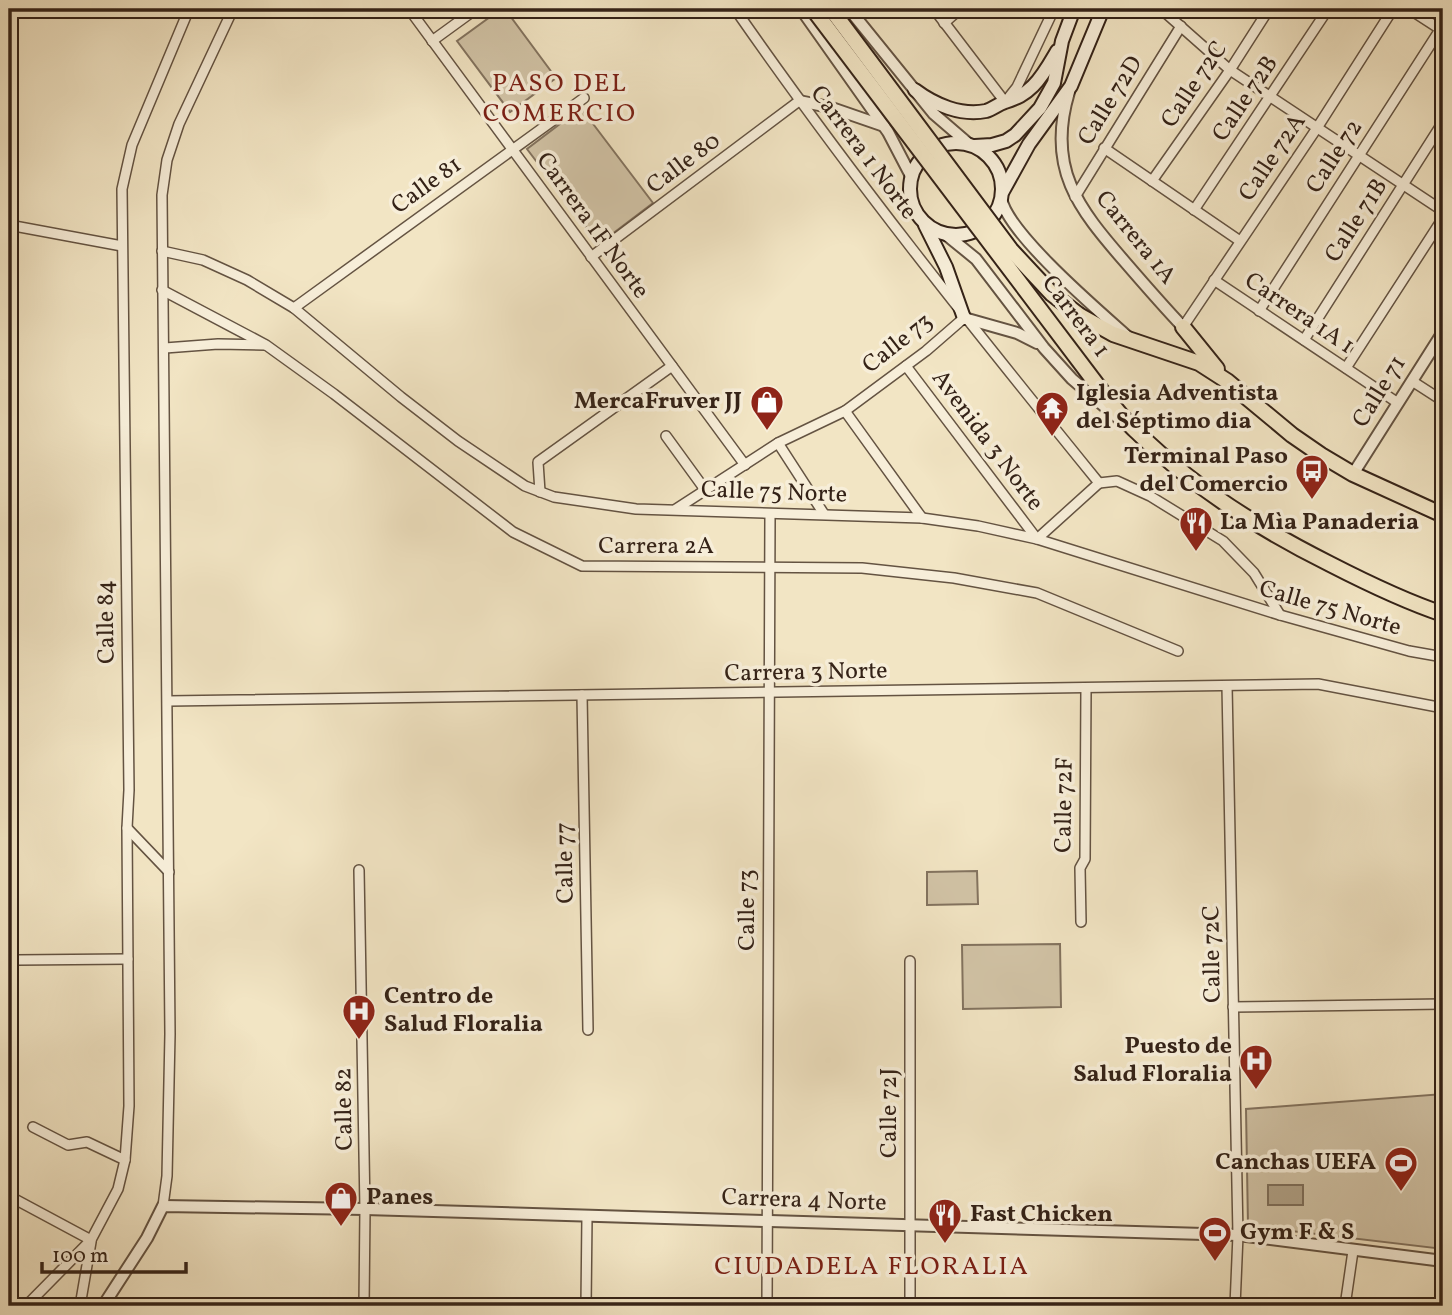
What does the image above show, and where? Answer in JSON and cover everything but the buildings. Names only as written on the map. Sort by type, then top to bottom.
[{"type":"highway","name":"Carrera 1","points":[[813,9],[1133,429],[1188,477],[1262,529],[1371,585],[1443,614]]},
{"type":"highway","name":"Carrera 1","points":[[831,9],[1011,250],[1052,294],[1079,315],[1102,328],[1199,363],[1227,381],[1293,435],[1353,474],[1443,515]]},
{"type":"highway","points":[[1183,327],[1227,381]]},
{"type":"main road","points":[[964,318],[946,267],[911,198],[911,176],[921,157],[936,147],[953,142],[992,145],[1006,141],[1036,113],[1054,83],[1062,41],[1074,9]]},
{"type":"main road","points":[[921,219],[931,228],[959,235],[978,229],[993,216],[1016,165],[1071,86],[1103,9]]},
{"type":"main road","points":[[915,90],[937,104],[962,111],[988,110],[1015,100],[1038,81],[1062,41]]},
{"type":"main road","points":[[971,145],[986,154],[994,164],[1000,178],[1001,196]]},
{"type":"street","name":"Calle 84","points":[[91,1240],[118,1189],[125,1160],[129,1106],[129,789],[122,189],[132,145],[189,9]]},
{"type":"street","points":[[103,1306],[147,1238],[163,1206],[167,1175],[170,1047],[162,195],[167,160],[179,124],[233,9]]},
{"type":"street","name":"Carrera 1F Norte","points":[[409,9],[745,465]]},
{"type":"street","points":[[432,41],[476,9]]},
{"type":"street","name":"Carrera 1 Norte","points":[[736,9],[799,101],[964,318],[1099,483]]},
{"type":"street","points":[[801,9],[884,127],[911,176]]},
{"type":"street","points":[[849,9],[942,122],[971,145]]},
{"type":"street","points":[[934,9],[1005,102],[1017,87],[1054,9]]},
{"type":"street","points":[[944,23],[960,9]]},
{"type":"street","points":[[1161,9],[1230,70],[1443,211]]},
{"type":"street","name":"Calle 72C","points":[[1152,181],[1269,9]]},
{"type":"street","name":"Calle 72B","points":[[1194,210],[1328,9]]},
{"type":"street","name":"Calle 72A","points":[[1183,327],[1317,128],[1393,9]]},
{"type":"street","points":[[1409,9],[1442,29]]},
{"type":"street","name":"Calle 72D","points":[[1075,197],[1181,26]]},
{"type":"street","name":"Calle 72","points":[[1259,311],[1442,29]]},
{"type":"street","name":"Carrera 1A","points":[[1071,86],[1064,111],[1062,144],[1065,168],[1075,197],[1087,219],[1183,327]]},
{"type":"street","name":"Calle 81","points":[[295,308],[584,98]]},
{"type":"street","points":[[799,101],[840,110],[884,127]]},
{"type":"street","name":"Calle 80","points":[[591,257],[799,101]]},
{"type":"street","name":"Calle 71B","points":[[1304,340],[1443,122]]},
{"type":"street","points":[[1104,148],[1240,241]]},
{"type":"street","points":[[1001,196],[1008,216],[1034,247],[1133,341]]},
{"type":"street","points":[[1346,368],[1443,218]]},
{"type":"street","points":[[9,225],[122,246]]},
{"type":"street","points":[[944,233],[976,259],[1044,348],[1089,395],[1133,429]]},
{"type":"street","name":"Calle 75 Norte","points":[[162,251],[202,260],[247,280],[295,308],[458,441],[525,486],[540,492],[584,503],[636,509],[922,518],[978,526],[1037,540],[1409,652],[1443,657]]},
{"type":"street","name":"Carrera 1A 1","points":[[1214,281],[1398,403]]},
{"type":"street","name":"Carrera 2A","points":[[162,290],[266,345],[513,532],[582,566],[862,568],[910,572],[1037,593],[1178,651]]},
{"type":"street","points":[[964,318],[1017,333],[1044,348]]},
{"type":"street","name":"Calle 73","points":[[676,509],[778,443],[845,411],[906,366],[964,318]]},
{"type":"street","name":"Calle 71","points":[[1353,474],[1443,332]]},
{"type":"street","points":[[165,348],[218,344],[266,345]]},
{"type":"street","points":[[540,492],[538,462],[672,366]]},
{"type":"street","name":"Avenida 3 Norte","points":[[906,366],[1037,540]]},
{"type":"street","points":[[1412,381],[1443,401]]},
{"type":"street","points":[[845,411],[922,518]]},
{"type":"street","points":[[666,436],[706,491]]},
{"type":"street","points":[[778,443],[824,514]]},
{"type":"street","points":[[1037,540],[1099,483],[1117,481],[1150,496],[1223,541],[1254,573],[1280,615]]},
{"type":"street","name":"Calle 73","points":[[767,1306],[770,514]]},
{"type":"street","name":"Carrera 3 Norte","points":[[168,701],[1318,684],[1443,708]]},
{"type":"street","name":"Calle 72C","points":[[1227,686],[1238,1236],[1235,1306]]},
{"type":"street","name":"Calle 72F","points":[[1081,922],[1080,868],[1085,859],[1086,688]]},
{"type":"street","name":"Calle 77","points":[[582,695],[588,1030]]},
{"type":"street","points":[[127,828],[169,873]]},
{"type":"street","name":"Calle 82","points":[[359,870],[365,1209],[364,1306]]},
{"type":"street","points":[[17,960],[128,959]]},
{"type":"street","name":"Calle 72J","points":[[910,961],[910,1306]]},
{"type":"street","points":[[1233,1007],[1443,1004]]},
{"type":"street","points":[[33,1127],[68,1145],[87,1142],[125,1160]]},
{"type":"street","points":[[9,1196],[91,1240]]},
{"type":"street","name":"Carrera 4 Norte","points":[[163,1206],[365,1209],[1238,1236],[1443,1261]]},
{"type":"street","points":[[586,1306],[587,1216]]},
{"type":"street","points":[[26,1306],[91,1240]]},
{"type":"street","points":[[80,1306],[91,1240]]},
{"type":"street","points":[[1345,1306],[1353,1251]]},
{"type":"shaded area","points":[[501,9],[505,9],[556,78],[510,112],[457,41]]},
{"type":"shaded area","points":[[581,108],[653,203],[599,244],[527,149]]},
{"type":"shaded area","points":[[977,871],[978,904],[927,905],[927,872]]},
{"type":"shaded area","points":[[1060,944],[1061,1007],[963,1009],[962,945]]},
{"type":"shaded area","points":[[1443,1094],[1443,1249],[1248,1226],[1246,1109]]},
{"type":"shaded area","points":[[1268,1185],[1303,1185],[1303,1205],[1268,1205]]},
{"type":"place","name":"MercaFruver JJ","points":[[767,432]]},
{"type":"place","name":"Iglesia Adventista del Séptimo dia","points":[[1052,438]]},
{"type":"place","name":"Terminal Paso del Comercio","points":[[1312,501]]},
{"type":"place","name":"La Mìa Panaderia","points":[[1196,553]]},
{"type":"place","name":"Centro de Salud Floralia","points":[[359,1041]]},
{"type":"place","name":"Puesto de Salud Floralia","points":[[1256,1091]]},
{"type":"place","name":"Canchas UEFA","points":[[1401,1193]]},
{"type":"place","name":"Panes","points":[[341,1228]]},
{"type":"place","name":"Fast Chicken","points":[[945,1245]]},
{"type":"place","name":"Gym F & S","points":[[1215,1263]]},
{"type":"district","name":"PASO DEL COMERCIO","points":[[560,99]]},
{"type":"district","name":"CIUDADELA FLORALIA","points":[[872,1267]]}]
